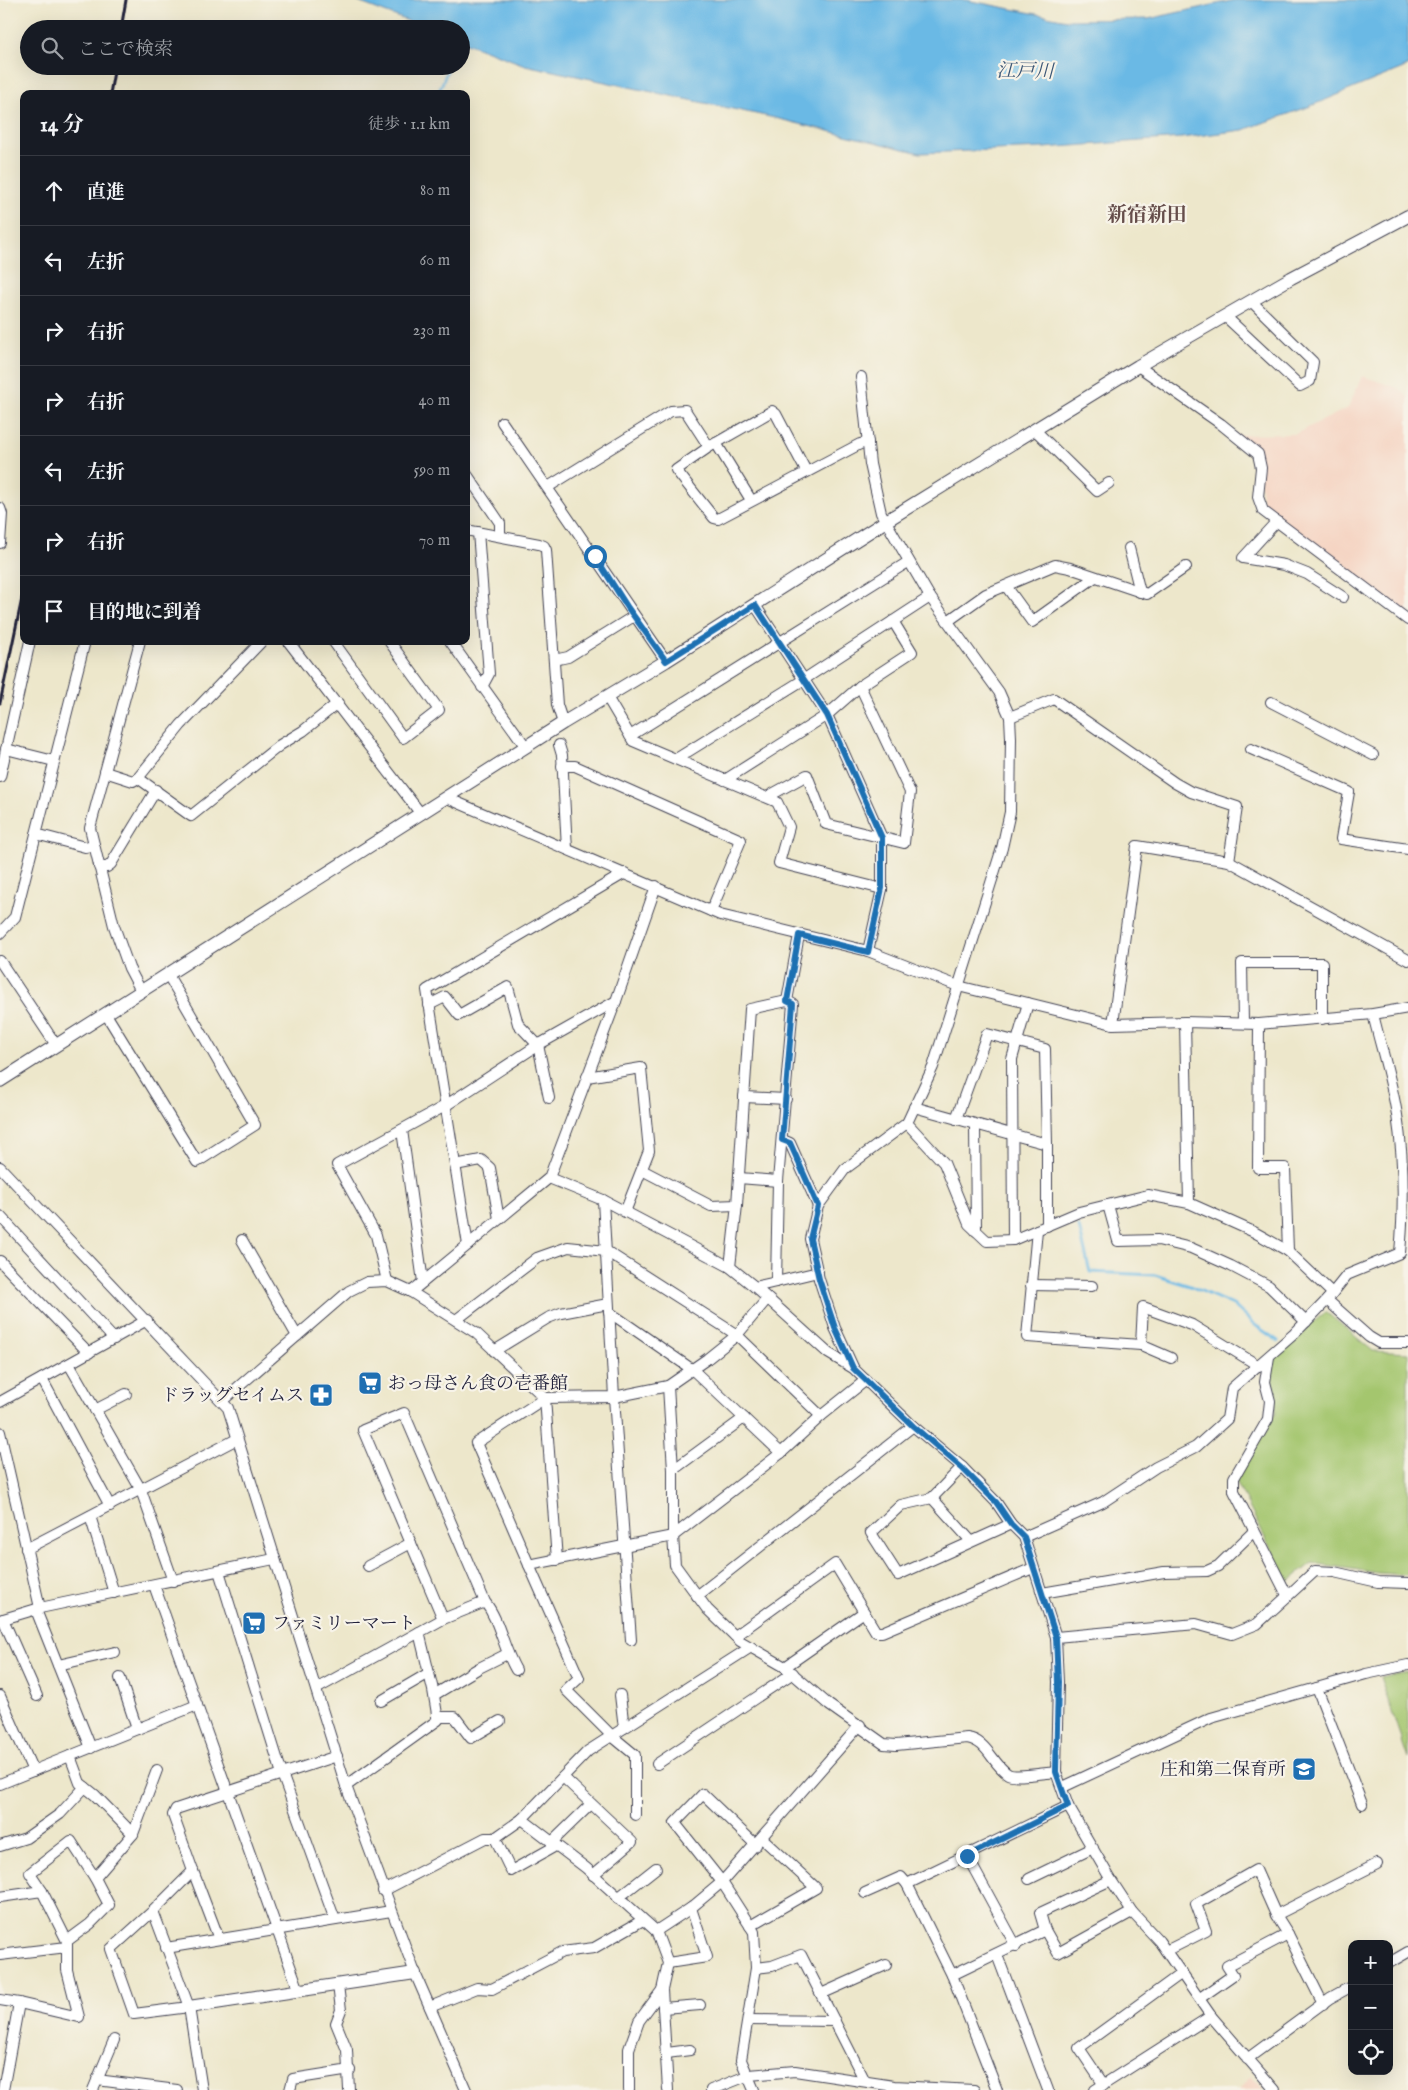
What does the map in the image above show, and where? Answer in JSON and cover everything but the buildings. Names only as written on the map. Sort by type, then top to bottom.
[{"type":"street","points":[[0,1081],[563,723],[666,661],[886,521],[1138,366],[1251,301],[1408,216]]},
{"type":"street","points":[[1225,316],[1300,386],[1310,381],[1314,362],[1251,301]]},
{"type":"street","points":[[1138,366],[1222,424],[1258,454],[1261,468],[1258,497],[1263,511],[1408,620]]},
{"type":"street","points":[[853,1368],[835,1328],[810,1239],[818,1206],[845,1168],[907,1123],[932,1067],[1002,848],[1010,812],[1011,738],[1010,717],[999,692],[930,597],[881,514],[870,464],[861,377]]},
{"type":"street","points":[[548,487],[671,411],[685,410],[713,445],[751,500]]},
{"type":"street","points":[[806,471],[776,414],[772,411],[713,445],[676,470],[711,515],[718,519],[806,471],[860,444],[868,442]]},
{"type":"street","points":[[502,422],[666,661]]},
{"type":"street","points":[[1035,430],[1097,491],[1109,483]]},
{"type":"street","points":[[470,479],[500,523],[500,536]]},
{"type":"street","points":[[0,508],[2,514],[0,543]]},
{"type":"street","points":[[1277,521],[1243,558],[1292,568],[1308,574],[1343,597]]},
{"type":"street","points":[[470,531],[539,544],[544,546],[546,550],[557,705],[563,723]]},
{"type":"street","points":[[478,532],[489,674],[482,687]]},
{"type":"street","points":[[1129,548],[1140,592]]},
{"type":"street","points":[[630,736],[908,562]]},
{"type":"street","points":[[948,621],[986,594],[1055,565],[1095,576],[1147,594],[1186,567]]},
{"type":"street","points":[[1006,586],[1032,622],[1095,576]]},
{"type":"street","points":[[676,759],[803,680],[930,597]]},
{"type":"street","points":[[755,605],[827,715],[882,838],[882,888],[868,952]]},
{"type":"street","points":[[554,660],[568,657],[634,616]]},
{"type":"street","points":[[725,780],[827,715],[860,686],[912,652],[894,621]]},
{"type":"street","points":[[0,777],[29,645]]},
{"type":"street","points":[[0,933],[15,917],[84,645]]},
{"type":"street","points":[[139,645],[90,828],[114,926],[129,968],[141,991]]},
{"type":"street","points":[[105,772],[133,781],[138,778],[181,725],[258,645]]},
{"type":"street","points":[[291,645],[338,703],[421,814]]},
{"type":"street","points":[[336,645],[403,738],[439,710],[392,645]]},
{"type":"street","points":[[453,645],[526,747]]},
{"type":"street","points":[[767,798],[807,775],[826,824],[904,843],[910,792],[860,686]]},
{"type":"street","points":[[607,697],[633,741],[777,802],[789,827],[779,863],[882,888]]},
{"type":"street","points":[[1010,717],[1054,699],[1175,783],[1191,792],[1237,807],[1229,861]]},
{"type":"street","points":[[1271,702],[1373,755]]},
{"type":"street","points":[[138,778],[191,816],[280,745],[303,731],[338,703]]},
{"type":"street","points":[[558,745],[562,755],[567,849]]},
{"type":"street","points":[[6,749],[54,761]]},
{"type":"street","points":[[1250,749],[1349,792],[1341,838],[1408,849]]},
{"type":"street","points":[[562,766],[575,766],[741,840],[711,911]]},
{"type":"street","points":[[99,867],[107,867],[111,864],[156,790]]},
{"type":"street","points":[[447,798],[720,915],[868,952],[958,986],[1113,1024],[1185,1022],[1259,1024],[1373,1014],[1408,1008]]},
{"type":"street","points":[[36,834],[85,847],[94,845]]},
{"type":"street","points":[[1113,1024],[1137,846],[1229,861],[1408,960]]},
{"type":"street","points":[[468,1245],[427,990],[625,873]]},
{"type":"street","points":[[410,1292],[549,1178],[616,1001],[656,886]]},
{"type":"street","points":[[787,1001],[799,935]]},
{"type":"street","points":[[0,961],[56,1045]]},
{"type":"street","points":[[1243,1023],[1242,963],[1322,963],[1322,1019]]},
{"type":"street","points":[[106,1014],[197,1162],[255,1125],[168,975]]},
{"type":"street","points":[[429,1005],[445,997],[459,1015],[508,987],[518,1024],[538,1045],[549,1098]]},
{"type":"street","points":[[387,1281],[376,1235],[337,1165],[445,1106],[538,1045],[616,1001]]},
{"type":"street","points":[[730,1267],[737,1206],[750,1009],[787,1001],[793,1004],[778,1181],[776,1282]]},
{"type":"street","points":[[1013,1240],[1012,1059],[1028,1003]]},
{"type":"street","points":[[1024,1537],[1103,1502],[1156,1467],[1196,1447],[1227,1419],[1232,1388],[1306,1322],[1347,1276],[1400,1253],[1405,1233],[1402,1156],[1397,1114],[1373,1014]]},
{"type":"street","points":[[1185,1022],[1189,1203]]},
{"type":"street","points":[[1259,1024],[1258,1168],[1285,1168],[1288,1251]]},
{"type":"street","points":[[956,1119],[988,1034],[1045,1049],[1047,1226]]},
{"type":"street","points":[[587,1077],[641,1068],[650,1151],[625,1212]]},
{"type":"street","points":[[744,1096],[786,1099]]},
{"type":"street","points":[[914,1107],[1047,1144]]},
{"type":"street","points":[[907,1123],[944,1163],[969,1224],[987,1241],[1013,1240],[1079,1212],[1148,1195],[1189,1203],[1254,1232],[1288,1251],[1369,1337],[1379,1343],[1408,1344]]},
{"type":"street","points":[[974,1125],[976,1231]]},
{"type":"street","points":[[402,1130],[423,1282]]},
{"type":"street","points":[[782,1140],[790,1143],[818,1206]]},
{"type":"street","points":[[455,1165],[481,1160],[490,1168],[499,1219]]},
{"type":"street","points":[[0,1167],[147,1320],[228,1408],[346,1786],[383,1891],[466,2090]]},
{"type":"street","points":[[642,1170],[711,1206],[737,1206]]},
{"type":"street","points":[[549,1178],[603,1200],[730,1267],[828,1353],[853,1368],[913,1426],[962,1468],[996,1502],[1011,1524],[1024,1537],[1056,1637],[1058,1682],[1056,1772],[1063,1787],[1068,1806],[1132,1912],[1166,1951],[1211,2016],[1275,2090]]},
{"type":"street","points":[[738,1178],[778,1181]]},
{"type":"street","points":[[603,1200],[631,1640]]},
{"type":"street","points":[[1108,1205],[1118,1241],[1158,1240],[1191,1248],[1269,1286],[1306,1322]]},
{"type":"street","points":[[0,1216],[114,1339]]},
{"type":"street","points":[[1037,1230],[1026,1337],[1141,1345],[1172,1358]]},
{"type":"street","points":[[242,1240],[297,1336]]},
{"type":"street","points":[[456,1320],[537,1258],[568,1246],[606,1251],[737,1335],[821,1416]]},
{"type":"street","points":[[0,1261],[89,1353]]},
{"type":"street","points":[[755,1287],[818,1272]]},
{"type":"street","points":[[222,1401],[349,1291],[367,1282],[387,1281],[410,1292],[476,1333],[545,1398],[558,1560]]},
{"type":"street","points":[[1032,1285],[1092,1286]]},
{"type":"street","points":[[635,1815],[635,1755],[612,1736],[566,1690],[579,1678],[476,1443],[545,1398],[614,1396],[668,1386],[693,1370],[737,1335],[767,1299]]},
{"type":"street","points":[[1141,1345],[1143,1307],[1192,1325],[1258,1366]]},
{"type":"street","points":[[494,1351],[548,1318],[561,1313],[609,1308],[693,1370],[781,1453]]},
{"type":"street","points":[[0,1402],[147,1320]]},
{"type":"street","points":[[1269,1357],[1265,1382],[1270,1401],[1268,1419],[1234,1478],[1234,1491],[1287,1595]]},
{"type":"street","points":[[69,1364],[141,1490],[173,1581]]},
{"type":"street","points":[[42,1379],[110,1506]]},
{"type":"street","points":[[529,1565],[673,1536],[781,1453],[821,1416],[866,1380]]},
{"type":"street","points":[[668,1386],[673,1470],[675,1565],[707,1609],[735,1636],[789,1670],[828,1704],[860,1725],[884,1744],[896,1745],[967,1738],[976,1740],[1008,1774],[1056,1772]]},
{"type":"street","points":[[96,1410],[126,1394]]},
{"type":"street","points":[[443,1619],[363,1430],[404,1413],[485,1602],[493,1612],[507,1654],[516,1670]]},
{"type":"street","points":[[673,1470],[744,1418]]},
{"type":"street","points":[[697,1596],[913,1426]]},
{"type":"street","points":[[0,1432],[4,1461],[26,1549],[38,1609],[91,1748]]},
{"type":"street","points":[[26,1549],[237,1439]]},
{"type":"street","points":[[962,1468],[932,1498],[901,1505],[871,1533],[898,1575],[1011,1524]]},
{"type":"street","points":[[932,1498],[971,1542]]},
{"type":"street","points":[[90,1516],[114,1593]]},
{"type":"street","points":[[1042,1593],[1164,1572],[1207,1571],[1218,1566],[1254,1531]]},
{"type":"street","points":[[368,1566],[411,1543]]},
{"type":"street","points":[[36,1696],[1,1619],[38,1609],[274,1560]]},
{"type":"street","points":[[735,1636],[835,1564],[876,1632],[882,1632],[1034,1568]]},
{"type":"street","points":[[219,1571],[282,1774],[335,1920]]},
{"type":"street","points":[[1056,1637],[1196,1624],[1232,1634],[1257,1624],[1315,1571],[1334,1572],[1378,1582],[1408,1583]]},
{"type":"street","points":[[154,1585],[299,1991]]},
{"type":"street","points":[[316,1688],[443,1619],[485,1602]]},
{"type":"street","points":[[658,1764],[789,1670],[864,1612]]},
{"type":"street","points":[[346,1786],[438,1720],[419,1632]]},
{"type":"street","points":[[383,1891],[485,1838],[495,1838],[522,1819],[588,1751],[752,1647]]},
{"type":"street","points":[[58,1665],[115,1652]]},
{"type":"street","points":[[434,1695],[479,1668],[507,1654]]},
{"type":"street","points":[[1063,1787],[1211,1718],[1366,1674],[1408,1665]]},
{"type":"street","points":[[381,1700],[429,1673]]},
{"type":"street","points":[[120,1678],[137,1729]]},
{"type":"street","points":[[1317,1688],[1362,1804]]},
{"type":"street","points":[[620,1695],[624,1728]]},
{"type":"street","points":[[0,1696],[33,1771]]},
{"type":"street","points":[[0,1784],[197,1704]]},
{"type":"street","points":[[437,1717],[455,1716],[471,1738],[500,1721]]},
{"type":"street","points":[[656,1931],[691,1908],[722,1882],[860,1725]]},
{"type":"street","points":[[70,1756],[80,1783],[133,1834]]},
{"type":"street","points":[[219,1938],[173,1815],[176,1808],[337,1756]]},
{"type":"street","points":[[95,1878],[133,1834],[157,1770]]},
{"type":"street","points":[[563,1777],[632,1842],[593,1876]]},
{"type":"street","points":[[0,1846],[26,1838],[60,1814],[85,1787]]},
{"type":"street","points":[[750,1926],[816,1888],[703,1794],[675,1823],[722,1882],[750,1926],[754,1932],[756,1968],[741,2060],[754,2090]]},
{"type":"street","points":[[495,1838],[512,1871],[552,1848],[552,1842],[591,1804]]},
{"type":"street","points":[[907,1884],[1068,1806]]},
{"type":"street","points":[[522,1819],[593,1876],[656,1931],[668,1963],[662,1990],[668,2090]]},
{"type":"street","points":[[0,1955],[67,1944],[109,1905],[95,1878],[71,1841],[30,1873],[42,1891],[67,1944],[67,1970],[79,2016],[0,2000]]},
{"type":"street","points":[[1029,1879],[1093,1848]]},
{"type":"street","points":[[967,1856],[1016,1946]]},
{"type":"street","points":[[1276,1915],[1377,1864]]},
{"type":"street","points":[[618,1898],[656,1868]]},
{"type":"street","points":[[1166,1951],[1206,1931],[1196,1904],[1256,1870],[1276,1915],[1288,1934],[1323,2004]]},
{"type":"street","points":[[193,1871],[111,1949],[134,2014],[416,1973]]},
{"type":"street","points":[[865,1893],[901,1877],[907,1884],[952,1976],[997,2090]]},
{"type":"street","points":[[1111,1880],[1040,1913],[1045,1930],[1058,1953],[1132,1912]]},
{"type":"street","points":[[0,1897],[42,1891]]},
{"type":"street","points":[[668,1963],[707,1957],[691,1908]]},
{"type":"street","points":[[153,1911],[189,2007],[202,2090]]},
{"type":"street","points":[[166,1948],[391,1911]]},
{"type":"street","points":[[430,2007],[477,1988],[492,1989],[562,1952],[594,1948],[643,1920]]},
{"type":"street","points":[[952,1976],[1045,1930]]},
{"type":"street","points":[[1200,1998],[1233,1975],[1227,1966],[1288,1934]]},
{"type":"street","points":[[1393,1961],[1408,1952]]},
{"type":"street","points":[[756,1968],[772,1966],[802,1955],[865,2081]]},
{"type":"street","points":[[997,1955],[1048,2090]]},
{"type":"street","points":[[821,1994],[886,1965]]},
{"type":"street","points":[[1182,1973],[1079,2048],[1099,2087],[1211,2016]]},
{"type":"street","points":[[338,1985],[341,2010],[336,2023],[347,2050],[350,2070],[349,2090]]},
{"type":"street","points":[[1247,2059],[1323,2004],[1348,1988]]},
{"type":"street","points":[[629,2090],[629,2050],[639,2021],[662,1990]]},
{"type":"street","points":[[3,2090],[19,2004]]},
{"type":"street","points":[[663,2008],[700,2004]]},
{"type":"street","points":[[748,2020],[835,2021]]},
{"type":"street","points":[[93,2090],[114,2040]]},
{"type":"street","points":[[667,2053],[690,2050]]},
{"type":"street","points":[[290,2090],[293,2079],[350,2070]]},
{"type":"street","points":[[714,2090],[749,2076],[795,2071],[894,2086],[974,2090]]},
{"type":"street","points":[[97,2080],[134,2087],[177,2090]]},
{"type":"shaded area","points":[[1362,376],[1398,388],[1408,397],[1408,620],[1263,511],[1258,454],[1235,435],[1295,434],[1348,408]]},
{"type":"shaded area","points":[[1251,2076],[1263,2090],[1238,2090]]},
{"type":"green space","points":[[1326,1312],[1373,1351],[1408,1353],[1408,1575],[1379,1573],[1312,1563],[1288,1582],[1234,1478],[1276,1412],[1269,1357]]},
{"type":"green space","points":[[1408,1671],[1408,1759],[1380,1677]]},
{"type":"water","name":"江戸川","points":[[353,0],[966,0],[1067,20],[1148,19],[1235,0],[1408,0],[1408,66],[1308,107],[1243,130],[1181,138],[1044,148],[920,153],[775,118],[525,65],[470,44],[470,20],[405,20]]},
{"type":"waterway","points":[[440,90],[445,75]]},
{"type":"waterway","points":[[1079,1227],[1090,1272],[1155,1275],[1190,1286],[1233,1305],[1255,1325],[1278,1341]]},
{"type":"railway","points":[[123,20],[126,0]]},
{"type":"railway","points":[[111,90],[113,75]]},
{"type":"railway","points":[[0,703],[20,608]]},
{"type":"place","name":"おっ母さん食の壱番館","points":[[370,1383]]},
{"type":"place","name":"ドラッグセイムス","points":[[321,1395]]},
{"type":"place","name":"ファミリーマート","points":[[254,1623]]},
{"type":"place","name":"庄和第二保育所","points":[[1304,1769]]},
{"type":"district","name":"新宿新田","points":[[1147,214]]},
{"type":"route","points":[[595,556],[628,608],[666,661],[755,605],[827,715],[882,838],[882,888],[868,952],[799,935],[787,1001],[793,1004],[782,1140],[790,1143],[818,1206],[810,1239],[819,1279],[835,1328],[853,1368],[913,1426],[962,1468],[996,1502],[1011,1524],[1024,1537],[1056,1637],[1058,1682],[1056,1772],[1063,1787],[1068,1806],[967,1856]]}]
